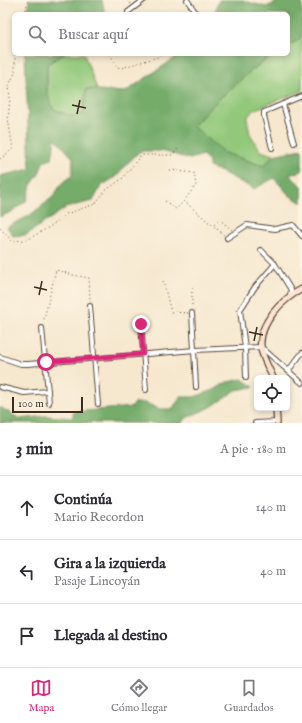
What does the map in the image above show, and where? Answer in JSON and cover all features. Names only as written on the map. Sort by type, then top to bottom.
[{"type":"street","points":[[128,12],[135,10],[144,0]]},
{"type":"street","points":[[187,0],[195,12]]},
{"type":"street","points":[[272,148],[264,112],[302,96]]},
{"type":"street","points":[[283,104],[294,143]]},
{"type":"street","points":[[227,238],[248,225],[275,228],[293,225],[302,236]]},
{"type":"street","points":[[261,250],[275,264],[291,290],[290,296]]},
{"type":"street","points":[[246,378],[245,348],[240,310],[275,264]]},
{"type":"street","points":[[272,375],[261,347],[263,333],[268,320],[280,304],[302,289]]},
{"type":"street","points":[[90,306],[98,404]]},
{"type":"street","points":[[192,313],[196,386]]},
{"type":"street","points":[[141,324],[146,390]]},
{"type":"street","points":[[42,328],[49,403]]},
{"type":"street","points":[[0,357],[21,364],[28,364],[194,350],[261,347],[302,382]]},
{"type":"street","points":[[288,371],[302,353]]},
{"type":"street","points":[[0,387],[24,393],[48,391]]},
{"type":"street","points":[[255,423],[277,423],[276,411]]},
{"type":"path","points":[[25,12],[28,0]]},
{"type":"path","points":[[0,159],[13,149],[8,118],[10,99],[9,85],[15,73],[15,56]]},
{"type":"path","points":[[111,56],[117,67],[121,68],[159,56]]},
{"type":"path","points":[[0,228],[12,241],[27,240],[66,214],[95,204],[106,190],[122,179],[141,155],[172,155],[178,149]]},
{"type":"path","points":[[165,201],[176,209],[196,185],[194,173],[170,170]]},
{"type":"path","points":[[184,201],[227,238]]},
{"type":"path","points":[[213,226],[219,219],[235,233]]},
{"type":"path","points":[[42,328],[56,270],[90,278],[90,306]]},
{"type":"path","points":[[163,281],[171,312],[192,313],[192,288]]},
{"type":"green space","points":[[29,0],[102,0],[105,12],[27,12]]},
{"type":"green space","points":[[219,0],[240,0],[266,7],[282,0],[302,0],[302,35],[297,41],[290,45],[290,12],[215,12]]},
{"type":"green space","points":[[302,35],[302,91],[253,110],[247,118],[250,134],[261,151],[273,155],[264,166],[225,153],[193,126],[217,101],[251,71],[271,56],[290,56],[290,45],[297,41]]},
{"type":"green space","points":[[25,56],[61,56],[47,64],[47,93],[53,109],[72,116],[83,114],[86,89],[125,92],[178,56],[271,56],[231,87],[193,126],[225,153],[264,166],[273,155],[302,149],[302,171],[289,175],[302,186],[302,203],[289,195],[274,178],[254,189],[222,172],[209,167],[209,162],[203,155],[190,159],[161,151],[140,151],[117,176],[101,186],[93,201],[67,207],[26,235],[13,236],[7,227],[29,216],[53,197],[62,183],[72,176],[73,158],[55,138],[52,159],[43,162],[39,174],[31,185],[27,200],[13,211],[0,217],[0,176],[30,169]]},
{"type":"green space","points":[[61,56],[85,56],[97,89],[86,89],[83,114],[72,116],[53,109],[47,93],[47,64]]},
{"type":"green space","points":[[242,379],[254,387],[236,390],[211,407],[186,418],[183,423],[97,423],[93,421],[91,423],[0,423],[0,407],[20,419],[45,416],[73,418],[73,412],[133,407],[134,403],[145,403],[160,409],[172,409],[181,397],[194,397],[214,390],[227,382]]},
{"type":"route","points":[[46,362],[143,354],[141,324]]}]
